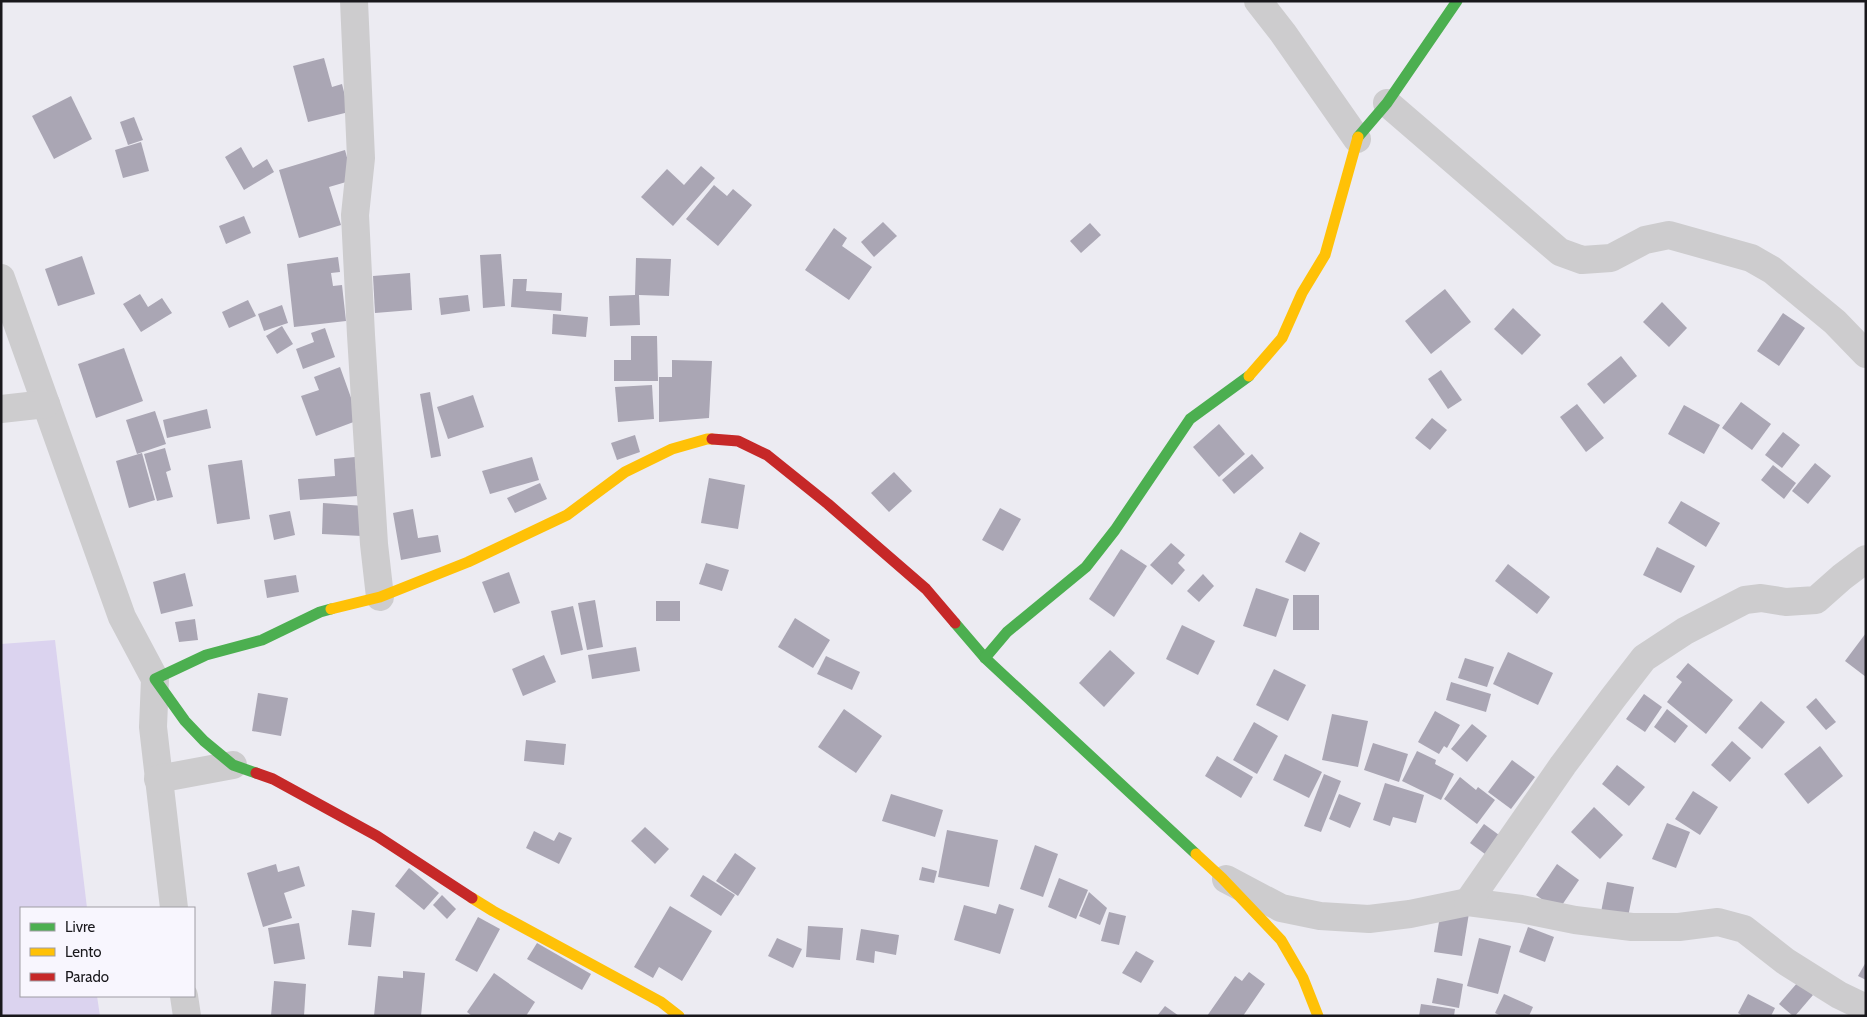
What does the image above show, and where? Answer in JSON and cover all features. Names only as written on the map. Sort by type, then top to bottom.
[{"type":"street","points":[[354,1],[361,158],[356,224],[362,363],[374,544],[380,597]]},
{"type":"street","points":[[1258,1],[1357,139]]},
{"type":"street","points":[[985,658],[1007,632],[1086,567],[1115,530],[1190,419],[1247,378],[1282,338],[1302,293],[1325,255],[1357,139],[1387,103],[1457,1]]},
{"type":"street","points":[[1387,103],[1560,252],[1582,260],[1611,258],[1645,240],[1669,235],[1751,258],[1772,270],[1835,322],[1866,354]]},
{"type":"street","points":[[1,278],[122,617],[155,679],[185,721],[204,741],[233,765],[272,779],[377,836],[493,911],[660,1002],[679,1016]]},
{"type":"street","points":[[1,409],[46,404]]},
{"type":"street","points":[[155,679],[206,655],[262,640],[320,612],[380,597],[468,562],[567,515],[625,472],[672,449],[707,439],[738,441],[766,455],[874,543],[926,590],[985,658],[1222,878],[1281,940],[1303,978],[1318,1016]]},
{"type":"street","points":[[1468,902],[1563,765],[1644,658],[1685,631],[1745,600],[1761,598],[1786,602],[1816,600],[1866,559]]},
{"type":"street","points":[[155,679],[153,727],[174,907]]},
{"type":"street","points":[[158,779],[233,765]]},
{"type":"street","points":[[1222,878],[1281,908],[1320,916],[1369,919],[1410,914],[1468,902],[1521,909],[1575,920],[1632,927],[1679,927],[1718,922],[1744,929],[1785,961],[1839,995],[1866,1008]]},
{"type":"street","points":[[184,997],[187,1016]]},
{"type":"shaded area","points":[[55,640],[87,907],[20,907],[20,997],[97,997],[100,1016],[1,1016],[1,644]]},
{"type":"building","points":[[324,58],[332,87],[342,84],[349,112],[308,122],[293,66]]},
{"type":"building","points":[[71,96],[92,139],[54,159],[32,116]]},
{"type":"building","points":[[134,117],[143,140],[128,145],[120,122]]},
{"type":"building","points":[[141,142],[149,171],[123,178],[115,150]]},
{"type":"building","points":[[241,147],[253,168],[267,159],[274,172],[244,190],[225,157]]},
{"type":"building","points":[[345,150],[353,180],[329,187],[341,225],[299,238],[279,170]]},
{"type":"building","points":[[701,166],[715,178],[673,226],[641,197],[667,169],[684,185]]},
{"type":"building","points":[[714,185],[727,196],[733,189],[752,205],[718,246],[686,219]]},
{"type":"building","points":[[244,216],[251,233],[226,244],[219,226]]},
{"type":"building","points":[[883,222],[897,236],[874,257],[861,242]]},
{"type":"building","points":[[1090,223],[1101,235],[1081,253],[1070,241]]},
{"type":"building","points":[[834,228],[847,238],[842,246],[872,267],[849,300],[805,270]]},
{"type":"building","points":[[501,254],[505,306],[483,308],[480,255]]},
{"type":"building","points":[[82,256],[95,294],[58,306],[45,269]]},
{"type":"building","points":[[338,257],[340,272],[331,273],[333,286],[342,285],[346,321],[294,327],[287,264]]},
{"type":"building","points":[[636,258],[671,259],[669,296],[639,295],[640,325],[610,326],[609,296],[635,295]]},
{"type":"building","points":[[410,273],[412,310],[375,313],[373,276]]},
{"type":"building","points":[[513,279],[527,279],[526,291],[562,293],[561,311],[511,307]]},
{"type":"building","points":[[1445,289],[1471,322],[1431,354],[1405,321]]},
{"type":"building","points":[[140,294],[148,307],[162,298],[172,313],[141,332],[123,304]]},
{"type":"building","points":[[468,295],[470,311],[441,315],[439,298]]},
{"type":"building","points":[[248,300],[256,316],[229,328],[222,312]]},
{"type":"building","points":[[1662,302],[1687,328],[1669,347],[1643,322]]},
{"type":"building","points":[[282,305],[288,323],[264,331],[258,314]]},
{"type":"building","points":[[1513,308],[1541,335],[1522,355],[1494,329]]},
{"type":"building","points":[[1783,313],[1805,328],[1779,366],[1757,351]]},
{"type":"building","points":[[553,314],[588,317],[586,337],[552,334]]},
{"type":"building","points":[[282,326],[293,344],[277,354],[266,336]]},
{"type":"building","points":[[325,328],[335,357],[303,369],[296,349],[314,342],[311,333]]},
{"type":"building","points":[[631,336],[657,336],[658,381],[614,381],[614,360],[631,360]]},
{"type":"building","points":[[124,348],[143,401],[96,418],[78,364]]},
{"type":"building","points":[[1621,356],[1637,376],[1604,404],[1587,384]]},
{"type":"building","points":[[672,360],[712,361],[709,418],[659,422],[659,377],[672,377]]},
{"type":"building","points":[[340,367],[359,420],[316,436],[301,396],[319,390],[314,377]]},
{"type":"building","points":[[1441,370],[1462,400],[1448,409],[1428,379]]},
{"type":"building","points":[[652,385],[654,419],[618,422],[615,387]]},
{"type":"building","points":[[430,392],[441,456],[431,458],[420,394]]},
{"type":"building","points":[[473,395],[484,427],[448,439],[437,407]]},
{"type":"building","points":[[1741,402],[1771,424],[1752,450],[1722,428]]},
{"type":"building","points":[[1577,404],[1604,438],[1586,452],[1560,417]]},
{"type":"building","points":[[1684,405],[1720,425],[1704,454],[1668,434]]},
{"type":"building","points":[[207,409],[211,428],[167,438],[163,420]]},
{"type":"building","points":[[155,411],[166,444],[137,454],[126,420]]},
{"type":"building","points":[[1432,418],[1447,430],[1430,450],[1415,438]]},
{"type":"building","points":[[1219,424],[1245,454],[1219,477],[1193,447]]},
{"type":"building","points":[[1783,432],[1800,445],[1782,468],[1765,455]]},
{"type":"building","points":[[635,435],[640,452],[617,460],[611,443]]},
{"type":"building","points":[[165,448],[171,470],[166,472],[173,497],[157,501],[144,454]]},
{"type":"building","points":[[142,453],[155,500],[129,508],[116,461]]},
{"type":"building","points":[[1252,454],[1264,468],[1234,494],[1222,480]]},
{"type":"building","points":[[355,457],[358,496],[300,500],[298,479],[335,476],[334,459]]},
{"type":"building","points":[[532,457],[539,480],[490,494],[482,471]]},
{"type":"building","points":[[242,460],[250,519],[217,524],[208,465]]},
{"type":"building","points":[[1815,463],[1831,476],[1808,504],[1792,491]]},
{"type":"building","points":[[1773,465],[1796,483],[1784,499],[1761,480]]},
{"type":"building","points":[[894,472],[912,491],[889,512],[871,493]]},
{"type":"building","points":[[709,478],[745,485],[738,529],[701,523]]},
{"type":"building","points":[[540,483],[547,499],[515,513],[507,498]]},
{"type":"building","points":[[1681,501],[1720,523],[1706,547],[1668,523]]},
{"type":"building","points":[[323,503],[364,506],[362,536],[322,534]]},
{"type":"building","points":[[1000,508],[1021,519],[1003,551],[982,540]]},
{"type":"building","points":[[413,509],[418,538],[438,535],[441,552],[401,560],[393,513]]},
{"type":"building","points":[[290,511],[295,535],[274,540],[269,515]]},
{"type":"building","points":[[1300,532],[1320,543],[1305,572],[1285,562]]},
{"type":"building","points":[[1171,543],[1185,555],[1178,563],[1185,570],[1172,585],[1150,565]]},
{"type":"building","points":[[1657,547],[1695,566],[1681,593],[1643,575]]},
{"type":"building","points":[[1121,549],[1147,566],[1114,617],[1089,599]]},
{"type":"building","points":[[706,563],[729,570],[722,591],[699,584]]},
{"type":"building","points":[[1508,564],[1550,597],[1537,614],[1495,581]]},
{"type":"building","points":[[509,572],[520,603],[494,613],[482,582]]},
{"type":"building","points":[[185,573],[193,606],[161,614],[153,582]]},
{"type":"building","points":[[1203,574],[1214,586],[1199,602],[1187,591]]},
{"type":"building","points":[[296,575],[299,592],[267,598],[264,580]]},
{"type":"building","points":[[1256,588],[1289,599],[1276,637],[1243,626]]},
{"type":"building","points":[[1293,595],[1319,595],[1319,630],[1293,630]]},
{"type":"building","points":[[595,600],[603,647],[587,650],[578,603]]},
{"type":"building","points":[[656,601],[680,601],[680,621],[656,621]]},
{"type":"building","points":[[573,606],[583,650],[561,655],[551,611]]},
{"type":"building","points":[[795,618],[830,640],[813,668],[778,647]]},
{"type":"building","points":[[195,619],[198,640],[179,642],[175,622]]},
{"type":"building","points":[[1182,625],[1215,641],[1198,675],[1166,659]]},
{"type":"building","points":[[1866,633],[1866,677],[1845,661]]},
{"type":"building","points":[[636,647],[640,671],[592,679],[588,655]]},
{"type":"building","points":[[1110,650],[1135,673],[1104,707],[1079,683]]},
{"type":"building","points":[[1508,652],[1553,673],[1538,705],[1493,684]]},
{"type":"building","points":[[544,655],[556,682],[523,696],[512,669]]},
{"type":"building","points":[[826,656],[860,672],[852,690],[817,674]]},
{"type":"building","points":[[1465,658],[1494,667],[1487,687],[1458,678]]},
{"type":"building","points":[[1688,663],[1733,700],[1706,734],[1667,702],[1682,682],[1676,677]]},
{"type":"building","points":[[1274,669],[1306,685],[1288,721],[1256,705]]},
{"type":"building","points":[[1451,682],[1491,694],[1486,712],[1446,700]]},
{"type":"building","points":[[258,693],[288,698],[281,736],[252,731]]},
{"type":"building","points":[[1644,694],[1662,707],[1645,732],[1626,719]]},
{"type":"building","points":[[1816,698],[1836,722],[1826,730],[1806,707]]},
{"type":"building","points":[[1761,701],[1785,722],[1762,749],[1738,728]]},
{"type":"building","points":[[844,709],[882,736],[856,773],[818,747]]},
{"type":"building","points":[[1667,709],[1688,726],[1675,743],[1654,727]]},
{"type":"building","points":[[1435,711],[1460,725],[1447,748],[1444,746],[1439,754],[1418,742]]},
{"type":"building","points":[[1332,714],[1368,721],[1358,767],[1322,760]]},
{"type":"building","points":[[1254,722],[1278,736],[1257,774],[1233,760]]},
{"type":"building","points":[[1472,724],[1487,736],[1467,762],[1451,749]]},
{"type":"building","points":[[526,740],[566,744],[564,765],[524,761]]},
{"type":"building","points":[[1732,741],[1751,758],[1730,782],[1711,765]]},
{"type":"building","points":[[1373,743],[1408,754],[1399,782],[1364,770]]},
{"type":"building","points":[[1820,746],[1843,776],[1808,804],[1784,774]]},
{"type":"building","points":[[1417,751],[1436,760],[1435,764],[1454,774],[1441,800],[1402,781]]},
{"type":"building","points":[[1285,754],[1322,772],[1309,798],[1273,780]]},
{"type":"building","points":[[1217,756],[1253,777],[1241,798],[1205,776]]},
{"type":"building","points":[[1512,760],[1535,777],[1511,809],[1488,792]]},
{"type":"building","points":[[1617,765],[1645,787],[1629,806],[1602,784]]},
{"type":"building","points":[[1324,774],[1341,781],[1321,832],[1304,826]]},
{"type":"building","points":[[1460,777],[1476,790],[1478,787],[1495,800],[1477,824],[1444,799]]},
{"type":"building","points":[[1385,783],[1424,795],[1416,823],[1393,817],[1390,826],[1373,820]]},
{"type":"building","points":[[1693,791],[1718,807],[1700,835],[1675,819]]},
{"type":"building","points":[[891,794],[943,810],[935,837],[882,821]]},
{"type":"building","points":[[1339,794],[1361,803],[1350,828],[1329,819]]},
{"type":"building","points":[[1594,807],[1623,835],[1600,859],[1571,832]]},
{"type":"building","points":[[1667,823],[1690,832],[1676,868],[1652,859]]},
{"type":"building","points":[[1484,824],[1499,835],[1485,854],[1470,843]]},
{"type":"building","points":[[645,827],[669,849],[655,864],[631,841]]},
{"type":"building","points":[[947,830],[998,840],[989,887],[938,877]]},
{"type":"building","points":[[534,831],[554,841],[559,832],[572,838],[559,864],[526,848]]},
{"type":"building","points":[[1035,845],[1058,854],[1043,897],[1020,889]]},
{"type":"building","points":[[735,853],[756,868],[738,896],[716,881]]},
{"type":"building","points":[[276,864],[278,872],[299,866],[305,886],[284,893],[292,918],[263,927],[247,873]]},
{"type":"building","points":[[1557,864],[1579,880],[1558,911],[1536,895]]},
{"type":"building","points":[[922,867],[937,871],[934,883],[919,880]]},
{"type":"building","points":[[409,868],[439,893],[424,910],[395,886]]},
{"type":"building","points":[[703,875],[735,895],[721,916],[690,896]]},
{"type":"building","points":[[1059,878],[1088,890],[1076,919],[1048,907]]},
{"type":"building","points":[[1607,882],[1634,887],[1628,917],[1601,912]]},
{"type":"building","points":[[1089,892],[1107,908],[1100,925],[1079,916]]},
{"type":"building","points":[[442,895],[456,909],[447,919],[433,905]]},
{"type":"building","points":[[999,904],[1014,909],[1000,954],[954,940],[964,905],[996,914]]},
{"type":"building","points":[[670,906],[712,931],[682,981],[659,967],[653,978],[634,967]]},
{"type":"building","points":[[352,910],[375,913],[371,947],[348,945]]},
{"type":"building","points":[[1109,912],[1126,916],[1119,945],[1101,941]]},
{"type":"building","points":[[1469,913],[1462,956],[1434,952],[1440,916]]},
{"type":"building","points":[[478,917],[500,929],[477,972],[455,960]]},
{"type":"building","points":[[299,923],[305,959],[274,964],[268,928]]},
{"type":"building","points":[[808,926],[843,928],[840,960],[806,957]]},
{"type":"building","points":[[1528,927],[1554,937],[1545,962],[1519,952]]},
{"type":"building","points":[[861,929],[899,935],[896,955],[875,951],[874,963],[856,960]]},
{"type":"building","points":[[777,938],[802,949],[793,968],[768,956]]},
{"type":"building","points":[[1479,938],[1511,946],[1498,994],[1467,986]]},
{"type":"building","points":[[537,943],[591,974],[582,990],[527,959]]},
{"type":"building","points":[[1136,951],[1154,961],[1141,983],[1122,973]]},
{"type":"building","points":[[1866,962],[1866,980],[1858,976]]},
{"type":"building","points":[[403,971],[425,973],[421,1016],[374,1016],[378,976],[403,978]]},
{"type":"building","points":[[1249,972],[1265,984],[1243,1016],[1207,1016],[1235,976],[1242,981]]},
{"type":"building","points":[[494,973],[535,1002],[526,1016],[472,1016],[467,1012]]},
{"type":"building","points":[[1437,978],[1463,984],[1459,1008],[1432,1003]]},
{"type":"building","points":[[274,981],[306,984],[304,1016],[271,1016]]},
{"type":"building","points":[[1798,982],[1813,995],[1793,1016],[1779,1004]]},
{"type":"building","points":[[1504,994],[1533,1007],[1529,1016],[1501,1016],[1495,1013]]},
{"type":"building","points":[[1748,994],[1775,1008],[1771,1016],[1743,1016],[1738,1013]]},
{"type":"building","points":[[1421,1004],[1455,1009],[1454,1016],[1419,1016]]},
{"type":"building","points":[[1165,1006],[1179,1016],[1157,1016]]},
{"type":"traffic: fast","points":[[1358,137],[1387,103],[1457,1]]},
{"type":"traffic: fast","points":[[985,658],[1007,632],[1086,567],[1115,530],[1190,419],[1249,376]]},
{"type":"traffic: fast","points":[[256,773],[233,765],[204,741],[185,721],[155,679],[206,655],[262,640],[320,612],[331,609]]},
{"type":"traffic: fast","points":[[955,623],[985,658],[1196,854]]},
{"type":"traffic: slow","points":[[1249,376],[1282,338],[1302,293],[1325,255],[1358,137]]},
{"type":"traffic: slow","points":[[331,609],[380,597],[468,562],[567,515],[625,472],[672,449],[712,439]]},
{"type":"traffic: slow","points":[[1196,854],[1222,878],[1281,940],[1303,978],[1318,1016]]},
{"type":"traffic: slow","points":[[472,898],[661,1002],[679,1016]]},
{"type":"traffic: jam","points":[[712,439],[738,441],[767,455],[828,504],[926,589],[955,623]]},
{"type":"traffic: jam","points":[[256,773],[273,779],[377,836],[472,898]]}]
